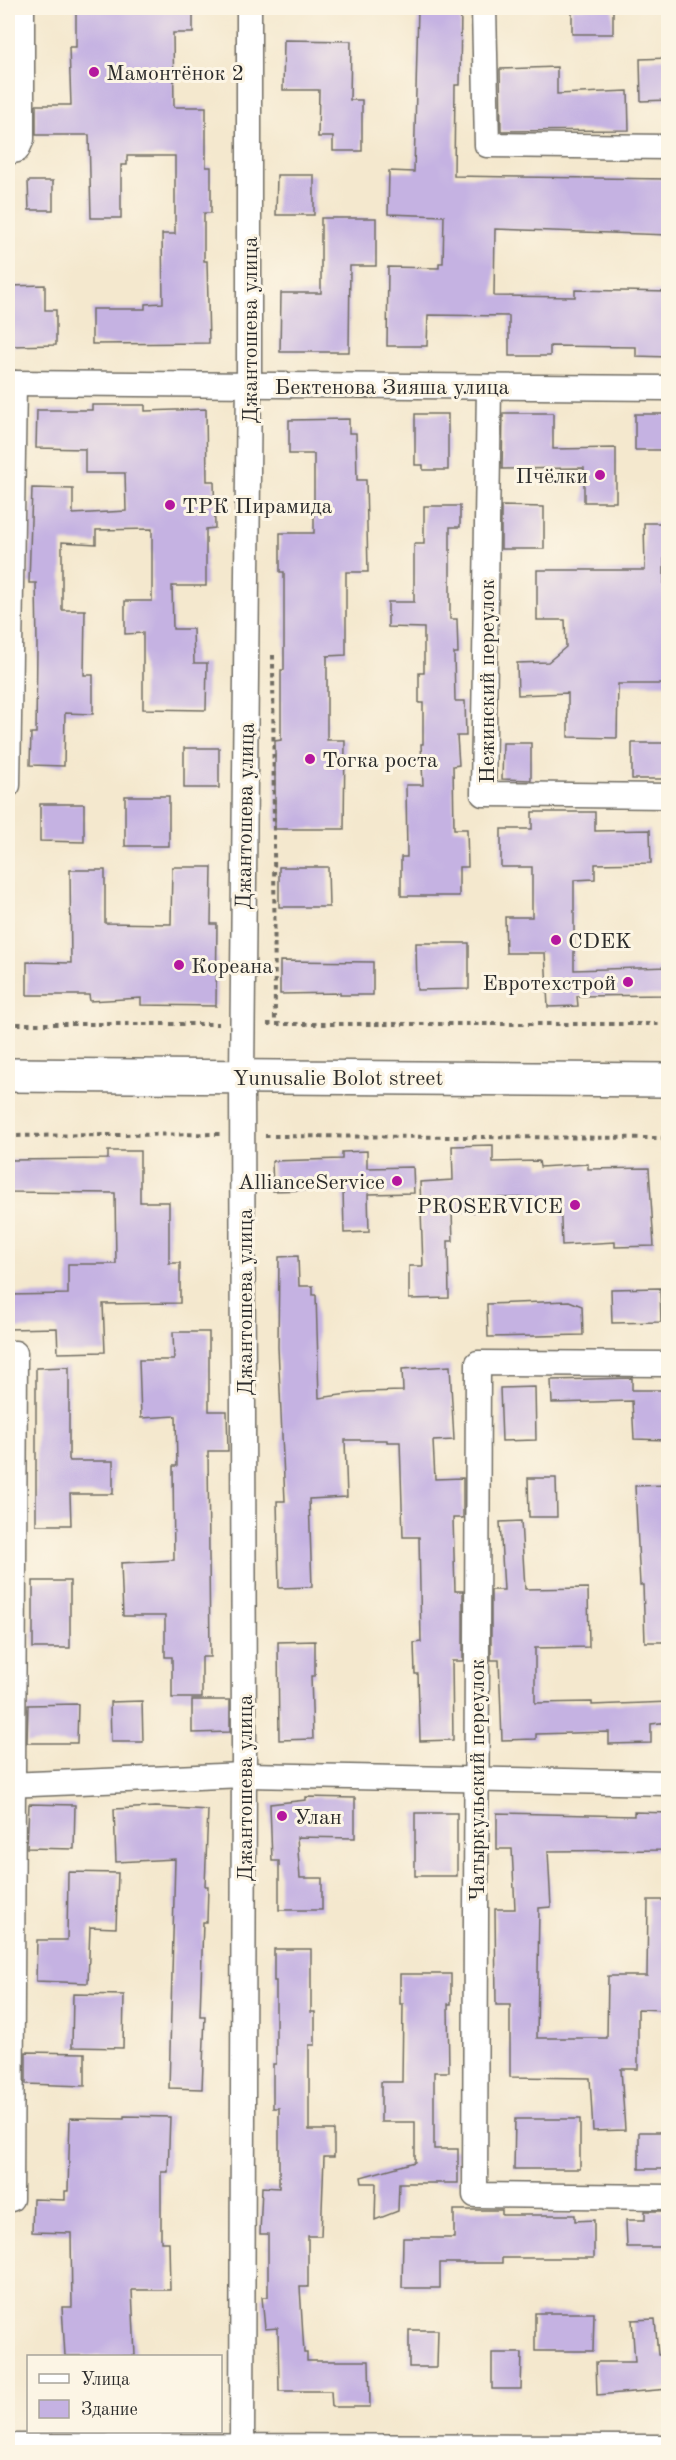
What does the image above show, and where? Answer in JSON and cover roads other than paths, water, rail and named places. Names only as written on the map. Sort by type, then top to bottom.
[{"type":"main road","name":"Yunusalie Bolot street","points":[[8,1075],[669,1080]]},
{"type":"street","points":[[8,152],[17,150],[22,139],[22,8]]},
{"type":"street","name":"Джантошева улица","points":[[242,2449],[244,1135],[242,1076],[249,385],[249,8]]},
{"type":"street","points":[[484,8],[487,145],[669,147]]},
{"type":"street","points":[[8,785],[11,384]]},
{"type":"street","name":"Бектенова Зияша улица","points":[[11,384],[669,388]]},
{"type":"street","name":"Нежинский переулок","points":[[489,387],[483,794],[669,796]]},
{"type":"street","points":[[8,1353],[15,1353],[10,1785],[9,2199]]},
{"type":"street","name":"Чатыркульский переулок","points":[[669,1364],[478,1364],[475,2194],[669,2197]]},
{"type":"street","points":[[10,1785],[244,1775],[669,1783]]},
{"type":"street","points":[[8,2446],[464,2450],[669,2447]]},
{"type":"place","name":"Мамонтёнок 2","points":[[94,72]]},
{"type":"place","name":"Пчёлки","points":[[600,475]]},
{"type":"place","name":"ТРК Пирамида","points":[[170,505]]},
{"type":"place","name":"Тогка роста","points":[[310,759]]},
{"type":"place","name":"CDEK","points":[[556,940]]},
{"type":"place","name":"Кореана","points":[[179,965]]},
{"type":"place","name":"Евротехстрой","points":[[628,982]]},
{"type":"place","name":"AllianceService","points":[[397,1181]]},
{"type":"place","name":"PROSERVICE","points":[[575,1205]]},
{"type":"place","name":"Улан","points":[[282,1816]]}]
